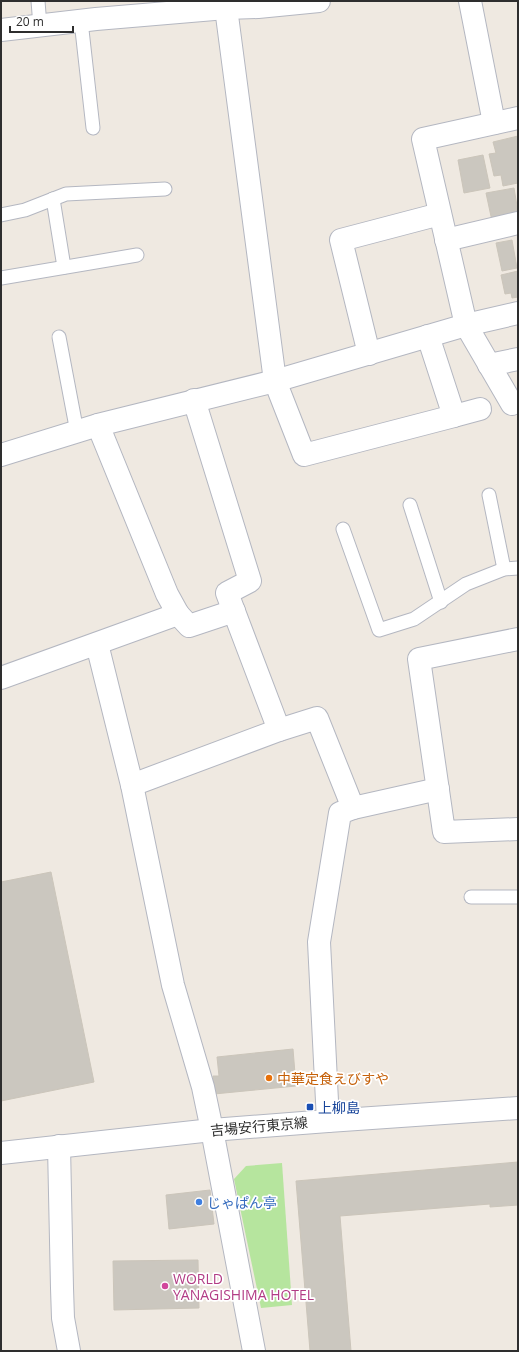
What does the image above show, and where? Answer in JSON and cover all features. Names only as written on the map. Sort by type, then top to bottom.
[{"type":"street","points":[[1,30],[258,4],[319,1]]},
{"type":"street","points":[[470,1],[494,123]]},
{"type":"street","points":[[226,8],[275,381],[304,455],[480,409]]},
{"type":"street","points":[[512,404],[466,325],[423,139],[518,118]]},
{"type":"street","points":[[369,354],[341,240],[440,214]]},
{"type":"street","points":[[446,240],[518,224]]},
{"type":"street","points":[[1,455],[98,425],[275,381],[466,325],[518,313]]},
{"type":"street","points":[[428,336],[454,416]]},
{"type":"street","points":[[489,365],[518,359]]},
{"type":"street","points":[[194,400],[250,581],[227,593],[279,730]]},
{"type":"street","points":[[98,425],[167,594],[178,614],[190,626],[234,611]]},
{"type":"street","points":[[1,678],[178,614]]},
{"type":"street","points":[[518,639],[419,660],[444,832],[518,829]]},
{"type":"street","points":[[96,644],[132,785],[173,986],[203,1087],[254,1351]]},
{"type":"street","points":[[132,785],[279,730],[317,718],[353,808]]},
{"type":"street","points":[[328,1121],[319,942],[340,813],[353,808],[438,790]]},
{"type":"street","name":"吉場安行東京線","points":[[1,1153],[212,1130],[518,1108]]},
{"type":"street","points":[[59,1146],[63,1318],[68,1351]]},
{"type":"lane","points":[[38,1],[40,26]]},
{"type":"lane","points":[[81,21],[93,128]]},
{"type":"lane","points":[[1,215],[25,210],[66,194],[165,188]]},
{"type":"lane","points":[[53,199],[64,267]]},
{"type":"lane","points":[[1,278],[137,255]]},
{"type":"lane","points":[[59,337],[77,432]]},
{"type":"lane","points":[[489,495],[504,569]]},
{"type":"lane","points":[[410,505],[441,602]]},
{"type":"lane","points":[[343,529],[379,630],[414,619],[466,584],[504,569],[518,568]]},
{"type":"lane","points":[[471,897],[518,897]]},
{"type":"green space","points":[[282,1163],[292,1305],[261,1308],[234,1179],[246,1166]]},
{"type":"building","points":[[518,136],[518,183],[503,186],[501,175],[494,176],[489,154],[496,153],[493,142]]},
{"type":"building","points":[[483,155],[490,188],[464,193],[458,160]]},
{"type":"building","points":[[514,188],[518,212],[509,214],[510,218],[492,221],[486,193]]},
{"type":"building","points":[[512,240],[517,268],[502,271],[496,243]]},
{"type":"building","points":[[518,271],[518,297],[512,298],[511,293],[505,294],[501,275]]},
{"type":"building","points":[[51,872],[94,1082],[1,1101],[1,882]]},
{"type":"building","points":[[293,1049],[296,1086],[214,1094],[213,1076],[219,1076],[217,1057]]},
{"type":"building","points":[[518,1162],[518,1205],[490,1207],[490,1204],[340,1216],[351,1351],[310,1351],[296,1181]]},
{"type":"building","points":[[210,1190],[214,1224],[169,1229],[166,1195]]},
{"type":"building","points":[[198,1260],[199,1308],[114,1310],[113,1261]]},
{"type":"place","name":"中華定食えびすや","points":[[269,1078]]},
{"type":"place","name":"上柳島","points":[[310,1107]]},
{"type":"place","name":"じゃぱん亭","points":[[199,1202]]},
{"type":"place","name":"WORLD YANAGISHIMA HOTEL","points":[[165,1286]]}]
